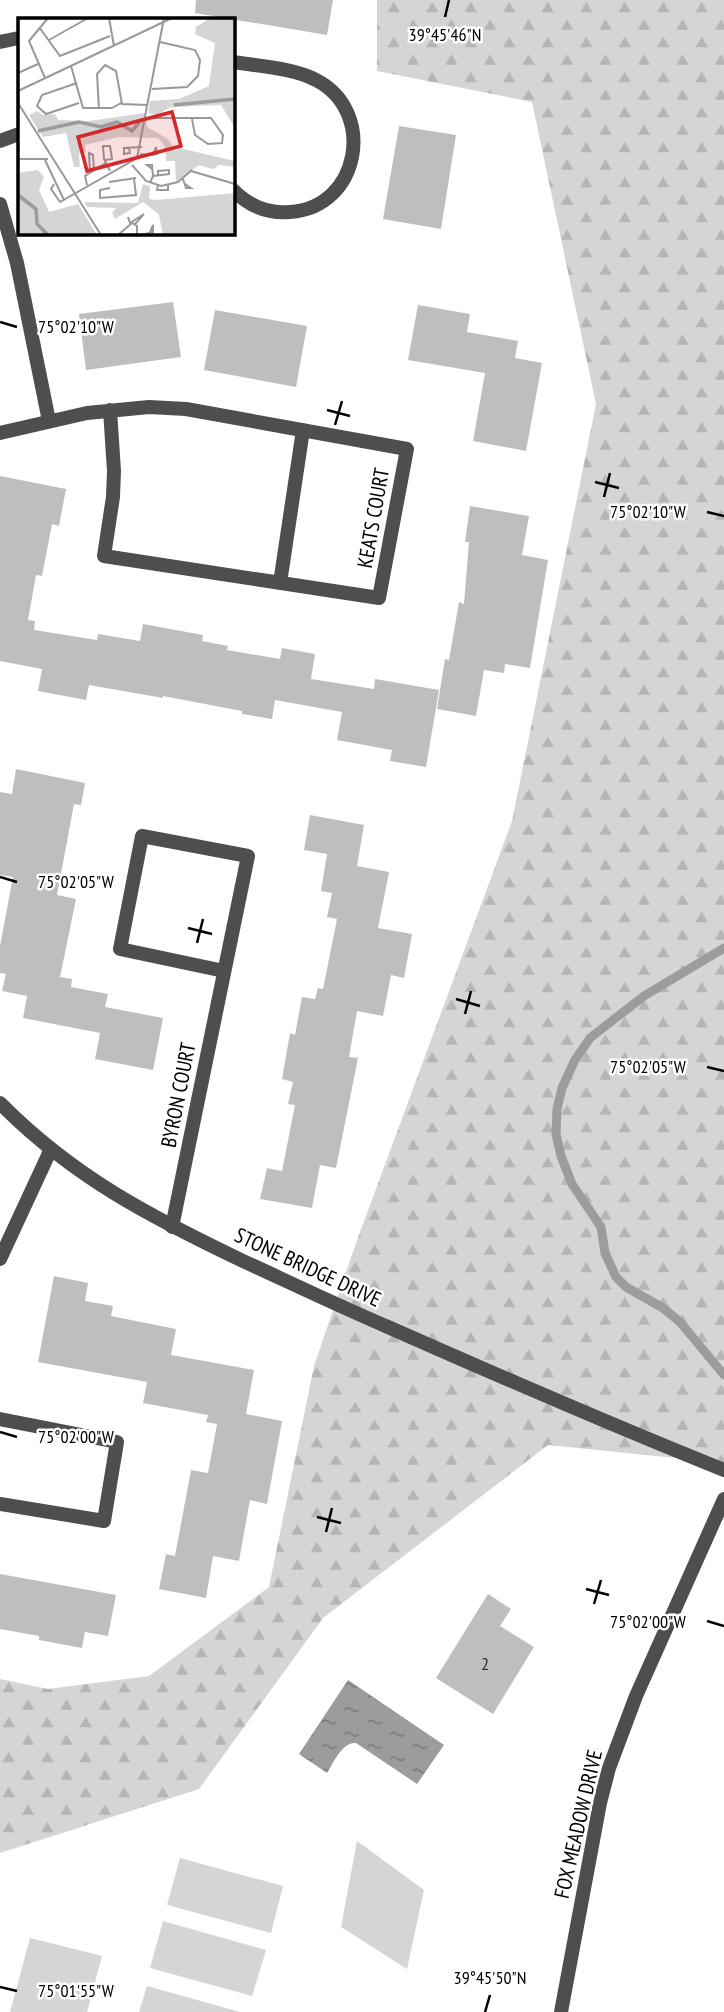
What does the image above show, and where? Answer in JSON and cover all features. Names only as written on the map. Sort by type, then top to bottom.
[{"type":"street","points":[[0,42],[18,38]]},
{"type":"street","points":[[234,62],[317,80],[345,107],[352,126],[354,146],[349,167],[339,188],[327,200],[312,208],[289,212],[266,211],[246,201],[234,191]]},
{"type":"street","points":[[0,141],[18,134]]},
{"type":"street","points":[[0,204],[16,262],[49,421]]},
{"type":"street","name":"KEATS COURT","points":[[0,433],[110,410],[149,407],[186,410],[407,449],[379,598],[104,555],[113,497],[110,410]]},
{"type":"street","points":[[280,583],[303,430]]},
{"type":"street","name":"BYRON COURT","points":[[172,1227],[248,856],[142,836],[120,948],[224,971]]},
{"type":"street","name":"STONE BRIDGE DRIVE","points":[[0,1103],[51,1149],[109,1191],[172,1227],[325,1300],[621,1430],[724,1471]]},
{"type":"street","points":[[0,1259],[51,1149]]},
{"type":"street","points":[[0,1419],[117,1442],[104,1521],[0,1504]]},
{"type":"street","name":"FOX MEADOW DRIVE","points":[[561,2012],[609,1768],[636,1696],[724,1499]]},
{"type":"green space","points":[[377,0],[724,0],[724,1463],[548,1445],[323,1618],[199,1789],[0,1853],[0,1679],[48,1689],[149,1676],[269,1587],[314,1366],[356,1243],[512,821],[596,404],[532,102],[377,71]]},
{"type":"green space","points":[[357,1841],[424,1890],[407,1969],[341,1927]]},
{"type":"green space","points":[[180,1858],[283,1886],[271,1933],[167,1905]]},
{"type":"green space","points":[[163,1921],[266,1950],[252,1996],[150,1968]]},
{"type":"green space","points":[[30,1938],[102,1956],[87,2012],[10,2012]]},
{"type":"green space","points":[[147,1986],[240,2012],[139,2012]]},
{"type":"water","points":[[348,1680],[444,1745],[417,1784],[356,1743],[343,1749],[327,1773],[299,1754]]},
{"type":"building","points":[[196,0],[333,0],[327,35],[195,13]]},
{"type":"building","points":[[399,126],[456,135],[441,229],[383,219]]},
{"type":"building","points":[[173,302],[181,357],[86,370],[79,314]]},
{"type":"building","points":[[418,305],[470,314],[467,332],[518,341],[515,358],[542,363],[526,451],[473,441],[485,373],[408,360]]},
{"type":"building","points":[[215,310],[307,326],[296,387],[204,370]]},
{"type":"building","points":[[0,476],[66,489],[59,526],[52,524],[42,576],[36,575],[28,620],[35,621],[34,630],[97,640],[98,634],[140,641],[143,624],[203,635],[202,641],[228,646],[227,650],[280,659],[282,648],[315,654],[311,679],[374,689],[375,679],[439,690],[426,767],[390,761],[392,750],[337,740],[342,712],[275,700],[272,719],[163,696],[89,685],[86,700],[38,691],[42,669],[0,661]]},
{"type":"building","points":[[470,506],[529,516],[522,555],[548,560],[530,668],[505,664],[504,673],[484,670],[476,716],[437,709],[445,659],[449,660],[459,602],[464,604],[469,542],[465,542]]},
{"type":"building","points":[[16,769],[85,783],[81,805],[74,804],[57,895],[76,899],[60,977],[72,979],[71,987],[108,994],[105,1007],[163,1018],[153,1070],[95,1059],[100,1033],[23,1018],[27,996],[2,991],[6,974],[0,973],[0,946],[13,877],[0,875],[0,792],[12,794]]},
{"type":"building","points":[[310,815],[364,825],[357,866],[389,872],[378,928],[412,934],[404,978],[391,975],[383,1016],[357,1011],[349,1057],[358,1058],[336,1168],[320,1165],[312,1208],[260,1199],[267,1168],[282,1171],[295,1105],[288,1104],[293,1082],[282,1079],[290,1033],[295,1035],[302,997],[315,999],[318,988],[323,989],[337,919],[327,917],[332,893],[321,891],[327,854],[304,850]]},
{"type":"building","points":[[54,1276],[88,1283],[85,1301],[113,1306],[111,1316],[176,1329],[171,1355],[254,1370],[246,1414],[282,1421],[267,1504],[250,1500],[239,1561],[213,1556],[206,1598],[159,1589],[166,1554],[175,1556],[191,1470],[208,1473],[217,1424],[206,1422],[208,1415],[143,1403],[147,1382],[38,1362]]},
{"type":"building","points":[[0,1574],[116,1595],[108,1636],[85,1632],[82,1648],[0,1629]]},
{"type":"building","points":[[488,1594],[511,1609],[500,1626],[534,1647],[493,1714],[436,1678]]},
{"type":"waterway","points":[[724,948],[644,996],[590,1038],[575,1060],[562,1088],[557,1109],[556,1134],[572,1184],[601,1227],[605,1253],[616,1277],[626,1287],[663,1308],[680,1322],[724,1375]]}]
